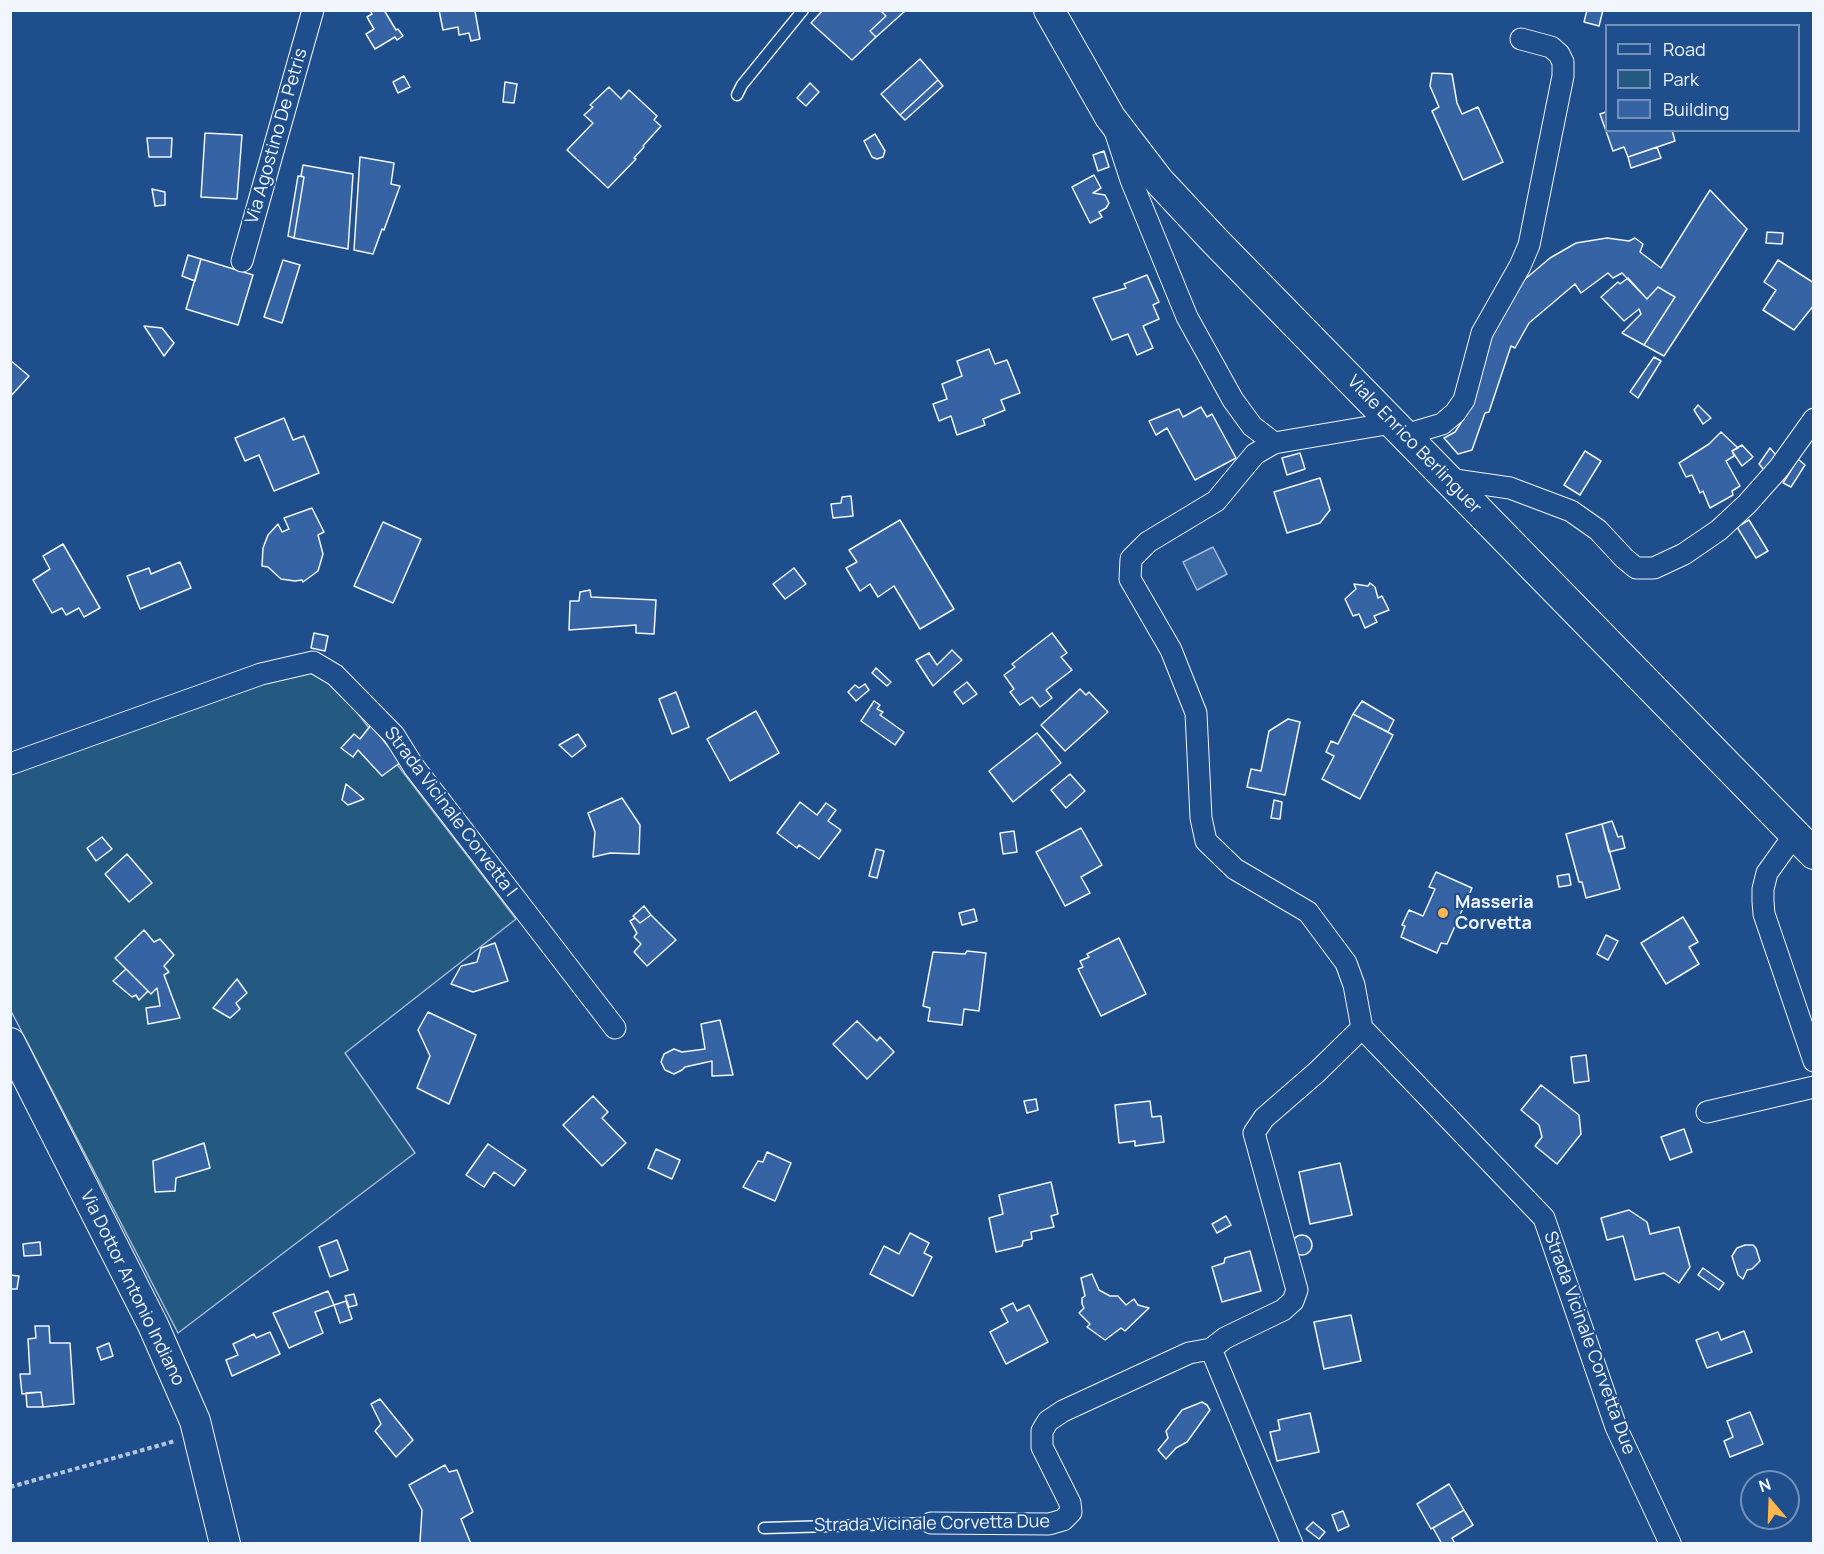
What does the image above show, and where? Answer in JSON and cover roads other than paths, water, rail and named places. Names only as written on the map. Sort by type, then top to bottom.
[{"type":"main road","name":"Viale Enrico Berlinguer","points":[[1049,10],[1110,117],[1159,181],[1804,844]]},
{"type":"main road","name":"Via Dottor Antonio Indiano","points":[[10,1043],[153,1325],[195,1421],[225,1544]]},
{"type":"street","name":"Via Agostino De Petris","points":[[242,261],[313,10]]},
{"type":"street","points":[[1362,1028],[1354,985],[1346,963],[1308,912],[1235,869],[1206,841],[1201,818],[1196,713],[1172,650],[1130,579],[1131,559],[1148,542],[1216,501],[1255,454],[1274,443],[1442,424],[1455,413],[1464,400],[1482,333],[1516,274],[1529,245],[1563,76],[1563,62],[1551,46],[1521,39]]},
{"type":"street","points":[[1110,117],[1131,180],[1187,317],[1233,400],[1252,426],[1274,443]]},
{"type":"street","points":[[1448,479],[1509,488],[1571,511],[1598,530],[1636,568],[1654,568],[1684,554],[1726,524],[1779,468],[1814,419]]},
{"type":"street","name":"Strada Vicinale Corvetta I","points":[[10,764],[261,674],[313,662],[335,675],[394,735],[414,767],[615,1028]]},
{"type":"street","points":[[1804,844],[1767,873],[1763,902],[1764,914],[1814,1061]]},
{"type":"street","name":"Strada Vicinale Corvetta Due","points":[[931,1522],[1049,1524],[1063,1520],[1071,1512],[1070,1503],[1042,1447],[1042,1431],[1048,1421],[1063,1411],[1189,1353],[1211,1349],[1225,1338],[1283,1310],[1293,1301],[1297,1290],[1254,1133],[1264,1118],[1317,1072],[1362,1028],[1544,1218],[1616,1427],[1670,1544]]},
{"type":"street","points":[[1707,1112],[1814,1087]]},
{"type":"street","points":[[1211,1349],[1292,1544]]},
{"type":"lane","points":[[737,95],[742,85],[803,10]]},
{"type":"lane","name":"Strada Vicinale Corvetta Due","points":[[764,1528],[931,1522]]},
{"type":"place","name":"Masseria Corvetta","points":[[1443,913]]}]
